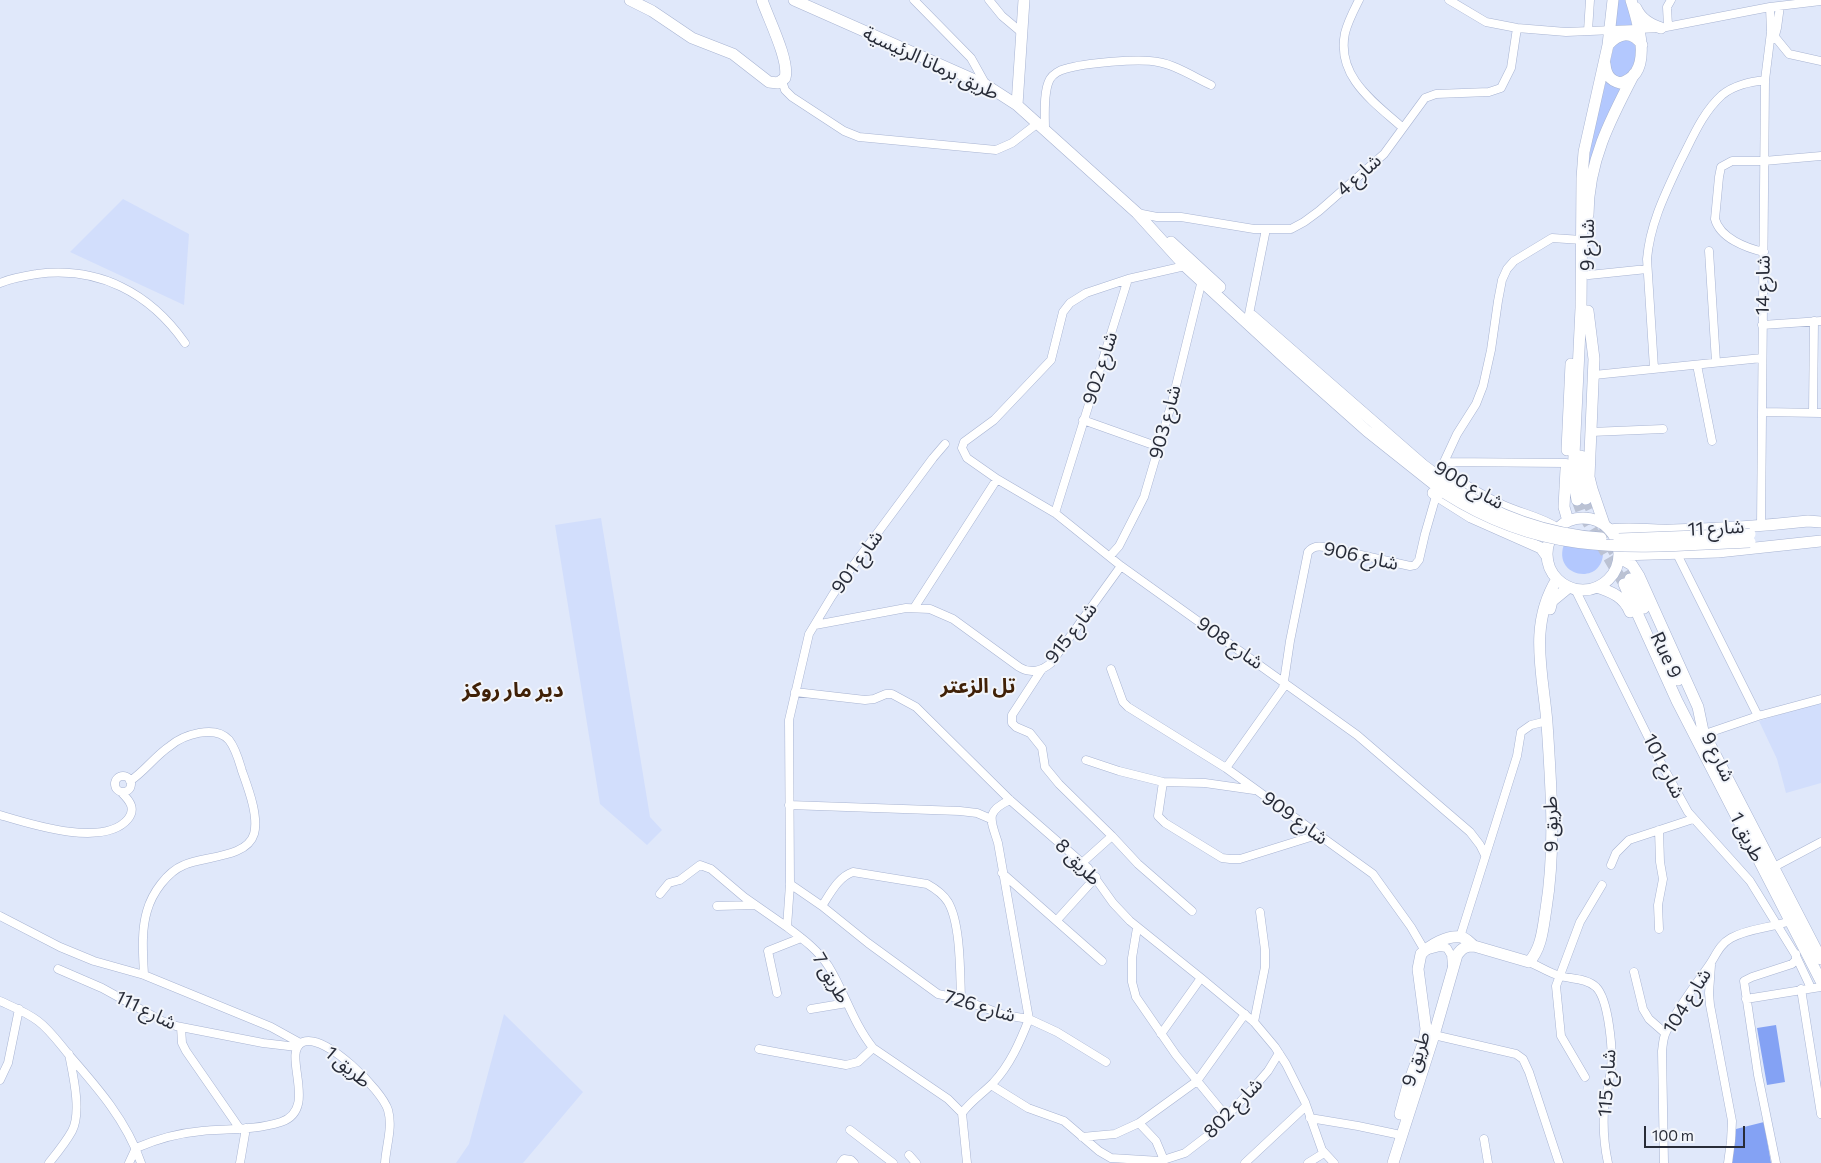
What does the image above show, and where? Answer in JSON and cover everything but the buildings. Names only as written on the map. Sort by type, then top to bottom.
[{"type":"main road","points":[[630,0],[652,11],[692,38],[733,54],[769,82],[778,83],[782,81],[786,74],[786,69],[780,45],[762,0]]},
{"type":"main road","name":"طريق برمانا الرئيسية","points":[[794,0],[986,85],[1017,105],[1146,222]]},
{"type":"main road","points":[[1017,105],[1024,0]]},
{"type":"main road","points":[[1585,310],[1593,344],[1594,375],[1581,477],[1582,500],[1573,476],[1585,310],[1581,201],[1584,152],[1608,45],[1613,0]]},
{"type":"main road","points":[[1631,0],[1643,18],[1664,27]]},
{"type":"main road","points":[[1605,60],[1606,74],[1612,80],[1622,82],[1634,74],[1639,62],[1642,45],[1640,30],[1631,0]]},
{"type":"main road","points":[[1642,45],[1650,35],[1664,27]]},
{"type":"main road","points":[[1608,45],[1616,36],[1627,34],[1634,37],[1642,45]]},
{"type":"main road","name":"شارع 9","points":[[1587,428],[1585,310],[1589,274],[1588,205],[1599,147],[1607,126],[1634,74]]},
{"type":"main road","points":[[1146,222],[1185,266],[1345,411],[1444,492],[1478,513],[1520,530],[1583,544],[1650,546],[1750,538],[1821,524]]},
{"type":"main road","points":[[1146,222],[1192,259],[1249,314],[1423,465],[1444,492]]},
{"type":"main road","points":[[1568,521],[1564,507],[1571,351],[1575,324],[1585,310]]},
{"type":"main road","points":[[1587,428],[1589,477],[1607,527],[1618,542],[1620,556],[1616,570],[1608,580],[1597,587],[1586,590],[1572,588],[1557,579],[1550,569],[1546,555],[1551,537],[1557,529],[1568,521],[1580,518],[1592,519],[1607,527]]},
{"type":"main road","name":"شارع 900","points":[[1385,433],[1441,465],[1486,498],[1545,521],[1557,529]]},
{"type":"main road","name":"شارع 900","points":[[1444,492],[1471,517],[1541,548],[1546,555]]},
{"type":"main road","name":"شارع 11","points":[[1607,527],[1654,531],[1808,522],[1821,524]]},
{"type":"main road","name":"شارع 11","points":[[1750,538],[1821,536]]},
{"type":"main road","name":"شارع 11","points":[[1620,556],[1742,550],[1821,541]]},
{"type":"main road","name":"شارع 9","points":[[1620,556],[1632,565],[1639,576],[1698,707],[1701,733]]},
{"type":"main road","name":"طريق 9","points":[[1529,962],[1537,949],[1543,928],[1551,864],[1552,816],[1547,721],[1540,669],[1540,632],[1550,590],[1557,579]]},
{"type":"main road","name":"Rue 9","points":[[1627,582],[1671,666],[1701,733]]},
{"type":"main road","name":"شارع 9","points":[[1597,587],[1618,596],[1628,607],[1674,705],[1701,733],[1774,867],[1816,960]]},
{"type":"main road","name":"طريق 9","points":[[1542,682],[1544,638],[1551,603],[1572,588]]},
{"type":"main road","name":"طريق 1","points":[[1701,733],[1784,923],[1816,960],[1821,981]]},
{"type":"main road","points":[[1425,951],[1443,940],[1460,937],[1474,946],[1529,962]]},
{"type":"main road","name":"9 طريق","points":[[1393,1163],[1434,1035],[1454,961],[1460,950],[1466,946],[1474,946]]},
{"type":"main road","name":"9 طريق","points":[[1387,1163],[1408,1085],[1426,1035],[1426,1018],[1418,969],[1420,959],[1425,951]]},
{"type":"street","points":[[914,0],[971,58],[986,85]]},
{"type":"street","points":[[989,0],[998,12],[1021,32]]},
{"type":"street","points":[[1359,0],[1345,34],[1344,50],[1347,65],[1359,88],[1403,128]]},
{"type":"street","points":[[1448,0],[1486,22],[1517,28],[1566,32],[1640,30],[1774,5],[1821,1]]},
{"type":"street","points":[[1588,31],[1590,0]]},
{"type":"street","points":[[1664,27],[1667,7],[1671,0]]},
{"type":"street","points":[[1774,5],[1773,34],[1783,48],[1789,54],[1821,61]]},
{"type":"street","name":"شارع 4","points":[[1137,213],[1157,217],[1181,217],[1241,228],[1291,229],[1304,222],[1384,154],[1422,102],[1431,95],[1452,92],[1489,92],[1501,88],[1511,68],[1517,28]]},
{"type":"street","name":"شارع 14","points":[[1761,526],[1765,80],[1773,34]]},
{"type":"street","points":[[782,81],[785,90],[792,97],[844,132],[859,137],[996,150],[1041,126],[1048,85],[1054,75],[1065,69],[1109,63],[1152,61],[1169,65],[1211,85]]},
{"type":"street","points":[[1654,368],[1647,269],[1648,244],[1657,214],[1704,116],[1723,94],[1746,83],[1765,80]]},
{"type":"street","points":[[1764,252],[1745,246],[1726,235],[1718,226],[1715,219],[1721,167],[1732,161],[1764,161],[1821,156]]},
{"type":"street","points":[[1249,314],[1266,229]]},
{"type":"street","points":[[1566,463],[1441,465],[1457,434],[1476,404],[1483,386],[1499,294],[1507,269],[1514,261],[1552,238],[1582,240]]},
{"type":"street","points":[[1709,251],[1716,362]]},
{"type":"street","points":[[1128,279],[1185,266]]},
{"type":"street","points":[[1589,274],[1647,269]]},
{"type":"street","points":[[0,283],[52,272],[88,275],[106,280],[122,286],[158,310],[174,326],[185,343]]},
{"type":"street","name":"شارع 902","points":[[1055,513],[1128,279]]},
{"type":"street","name":"شارع 908","points":[[1128,279],[1086,293],[1070,303],[1063,312],[1051,360],[994,420],[964,442],[962,448],[967,458],[997,479],[1055,513],[1121,566],[1358,736],[1475,837],[1485,855]]},
{"type":"street","name":"شارع 903","points":[[1110,556],[1118,546],[1144,497],[1159,447],[1202,280]]},
{"type":"street","points":[[1762,325],[1818,321],[1817,413],[1762,412]]},
{"type":"street","points":[[1594,375],[1762,358]]},
{"type":"street","points":[[1697,364],[1712,441]]},
{"type":"street","points":[[1083,420],[1159,447]]},
{"type":"street","points":[[1587,428],[1663,429]]},
{"type":"street","name":"شارع 901","points":[[795,692],[809,634],[840,584],[945,444]]},
{"type":"street","points":[[914,608],[997,479]]},
{"type":"street","name":"شارع 906","points":[[1285,682],[1290,641],[1308,552],[1318,546],[1410,566],[1416,565],[1420,560],[1425,534],[1444,492]]},
{"type":"street","points":[[1676,552],[1758,716]]},
{"type":"street","name":"شارع 915","points":[[815,625],[914,608],[930,610],[953,619],[1024,670],[1042,670],[1051,663],[1121,566]]},
{"type":"street","name":"شارع 101","points":[[1572,588],[1688,812],[1750,881],[1784,923],[1811,988]]},
{"type":"street","name":"شارع 909","points":[[1111,669],[1123,702],[1128,707],[1226,768],[1373,874],[1411,927],[1425,951]]},
{"type":"street","points":[[1042,670],[1012,715],[1012,723],[1016,727],[1030,733],[1042,748],[1045,767],[1059,784],[1138,864],[1192,911]]},
{"type":"street","points":[[1226,768],[1280,694],[1285,682]]},
{"type":"street","points":[[787,927],[790,884],[789,720],[795,692]]},
{"type":"street","name":"طريق 8","points":[[795,692],[865,700],[892,694],[902,697],[930,719],[1010,800],[1083,862],[1096,877],[1113,904],[1138,928],[1254,1022],[1279,1052],[1296,1082],[1324,1153],[1334,1163]]},
{"type":"street","points":[[1701,733],[1821,699]]},
{"type":"street","points":[[1460,937],[1517,756],[1521,732],[1531,726],[1547,721]]},
{"type":"street","points":[[130,781],[140,775],[170,745],[198,732],[218,733],[228,739],[237,754],[250,794],[255,820],[254,834],[249,844],[240,850],[183,865],[172,872],[154,894],[147,910],[144,927],[144,975]]},
{"type":"street","points":[[1086,760],[1119,771],[1163,782],[1205,782],[1256,790]]},
{"type":"street","points":[[0,815],[76,834],[109,830],[120,826],[132,813],[132,806],[122,793],[116,789],[115,785],[117,778],[125,776],[130,781],[130,788],[122,793]]},
{"type":"street","points":[[1163,782],[1158,816],[1165,823],[1222,858],[1240,858],[1317,835]]},
{"type":"street","points":[[967,1163],[962,1113],[977,1096],[991,1085],[1009,1061],[1029,1019],[998,843],[991,819],[992,812],[995,809],[1010,800]]},
{"type":"street","points":[[789,805],[960,810],[977,813],[991,819]]},
{"type":"street","points":[[1611,866],[1616,853],[1629,840],[1694,819]]},
{"type":"street","points":[[1659,830],[1660,862],[1663,879],[1658,905],[1659,929]]},
{"type":"street","points":[[1083,862],[1112,836]]},
{"type":"street","points":[[1774,867],[1821,842]]},
{"type":"street","name":"7 طريق","points":[[660,894],[669,883],[680,880],[700,865],[711,869],[812,946],[829,967],[864,1036],[873,1048],[948,1099],[962,1113]]},
{"type":"street","points":[[822,906],[838,884],[852,872],[928,884],[936,889],[948,902],[954,916],[958,940],[961,999]]},
{"type":"street","points":[[1002,873],[1102,961]]},
{"type":"street","points":[[1057,920],[1096,877]]},
{"type":"street","name":"شارع 726","points":[[790,884],[938,994],[961,999],[989,1011],[1013,1018],[1029,1019],[1057,1032],[1106,1062]]},
{"type":"street","points":[[1585,1077],[1562,1036],[1556,986],[1580,922],[1602,884]]},
{"type":"street","points":[[717,906],[755,904]]},
{"type":"street","points":[[1254,1022],[1264,967],[1260,912]]},
{"type":"street","points":[[0,916],[60,947],[94,961],[144,975],[271,1027],[299,1045]]},
{"type":"street","name":"شارع 104","points":[[1664,1163],[1662,1064],[1665,1033],[1722,945],[1732,937],[1743,932],[1784,923]]},
{"type":"street","points":[[1138,928],[1132,958],[1133,990],[1140,1005],[1226,1116]]},
{"type":"street","points":[[777,993],[768,951],[801,938]]},
{"type":"street","points":[[1776,1163],[1761,1090],[1744,981],[1792,964],[1796,960],[1800,944],[1799,939]]},
{"type":"street","points":[[1425,951],[1440,947],[1447,948],[1452,956],[1452,971]]},
{"type":"street","points":[[1796,954],[1816,960]]},
{"type":"street","name":"شارع 115","points":[[1529,962],[1560,976],[1569,976],[1592,984],[1598,989],[1603,1000],[1608,1021],[1611,1053],[1610,1074],[1605,1092],[1604,1111],[1604,1145],[1608,1163]]},
{"type":"street","points":[[1711,963],[1710,1005],[1732,1121],[1728,1163]]},
{"type":"street","name":"شارع 111","points":[[58,970],[110,992],[162,1021],[181,1027],[263,1043],[299,1045]]},
{"type":"street","points":[[1634,972],[1643,1009],[1649,1019],[1665,1033]]},
{"type":"street","points":[[1161,1034],[1201,978]]},
{"type":"street","points":[[1746,999],[1821,987]]},
{"type":"street","points":[[1801,989],[1821,1114]]},
{"type":"street","points":[[0,1001],[19,1009],[38,1021],[55,1037],[105,1097],[136,1148],[141,1163]]},
{"type":"street","points":[[811,1009],[847,1003]]},
{"type":"street","points":[[0,1080],[8,1063],[19,1009]]},
{"type":"street","points":[[1082,1137],[1115,1134],[1139,1123],[1197,1081],[1245,1014]]},
{"type":"street","points":[[181,1027],[182,1043],[186,1051],[243,1128],[240,1163]]},
{"type":"street","points":[[1434,1035],[1516,1054],[1523,1059],[1534,1086],[1559,1163]]},
{"type":"street","name":"طريق 1","points":[[136,1148],[182,1134],[243,1128],[289,1119],[296,1112],[300,1103],[296,1061],[299,1045],[311,1041],[328,1048],[348,1062],[381,1096],[390,1119],[385,1163]]},
{"type":"street","points":[[759,1049],[846,1065],[858,1062],[873,1048]]},
{"type":"street","name":"شارع 802","points":[[991,1085],[1028,1108],[1064,1121],[1110,1160],[1162,1161],[1174,1158],[1192,1149],[1211,1133],[1268,1071],[1279,1052]]},
{"type":"street","points":[[49,1163],[72,1132],[75,1124],[76,1102],[69,1054]]},
{"type":"street","points":[[1245,1163],[1306,1106]]},
{"type":"street","points":[[1310,1118],[1396,1134]]},
{"type":"street","points":[[1139,1123],[1156,1141],[1162,1161]]},
{"type":"street","points":[[850,1130],[893,1163]]},
{"type":"street","points":[[1484,1140],[1488,1163]]},
{"type":"street","points":[[129,1163],[136,1148]]},
{"type":"street","points":[[1308,1163],[1324,1153]]},
{"type":"street","points":[[909,1156],[916,1163]]},
{"type":"street","points":[[841,1163],[844,1160],[851,1160],[854,1163]]},
{"type":"shaded area","points":[[1617,0],[1627,0],[1632,25],[1614,26]]},
{"type":"shaded area","points":[[1621,39],[1633,42],[1636,51],[1631,70],[1625,78],[1615,77],[1609,67],[1614,45]]},
{"type":"shaded area","points":[[1606,81],[1622,86],[1587,182],[1594,131]]},
{"type":"shaded area","points":[[123,199],[189,234],[184,305],[70,252]]},
{"type":"shaded area","points":[[601,518],[650,817],[662,830],[647,845],[600,804],[555,525]]},
{"type":"shaded area","points":[[1565,542],[1603,549],[1602,561],[1596,569],[1588,573],[1579,574],[1571,570],[1565,564],[1562,554]]},
{"type":"shaded area","points":[[1821,702],[1821,783],[1786,793],[1777,759],[1759,721]]},
{"type":"shaded area","points":[[504,1014],[583,1092],[523,1163],[456,1163],[469,1144]]},
{"type":"shaded area","points":[[1776,1025],[1785,1082],[1767,1085],[1757,1028]]},
{"type":"shaded area","points":[[1764,1122],[1771,1163],[1732,1163],[1736,1129]]},
{"type":"tunnel","points":[[1586,499],[1600,528],[1630,579]]},
{"type":"tunnel","points":[[1577,500],[1581,511],[1624,584]]},
{"type":"district","name":"تل الزعتر","points":[[978,686]]},
{"type":"district","name":"دير مار روكز","points":[[513,690]]}]
